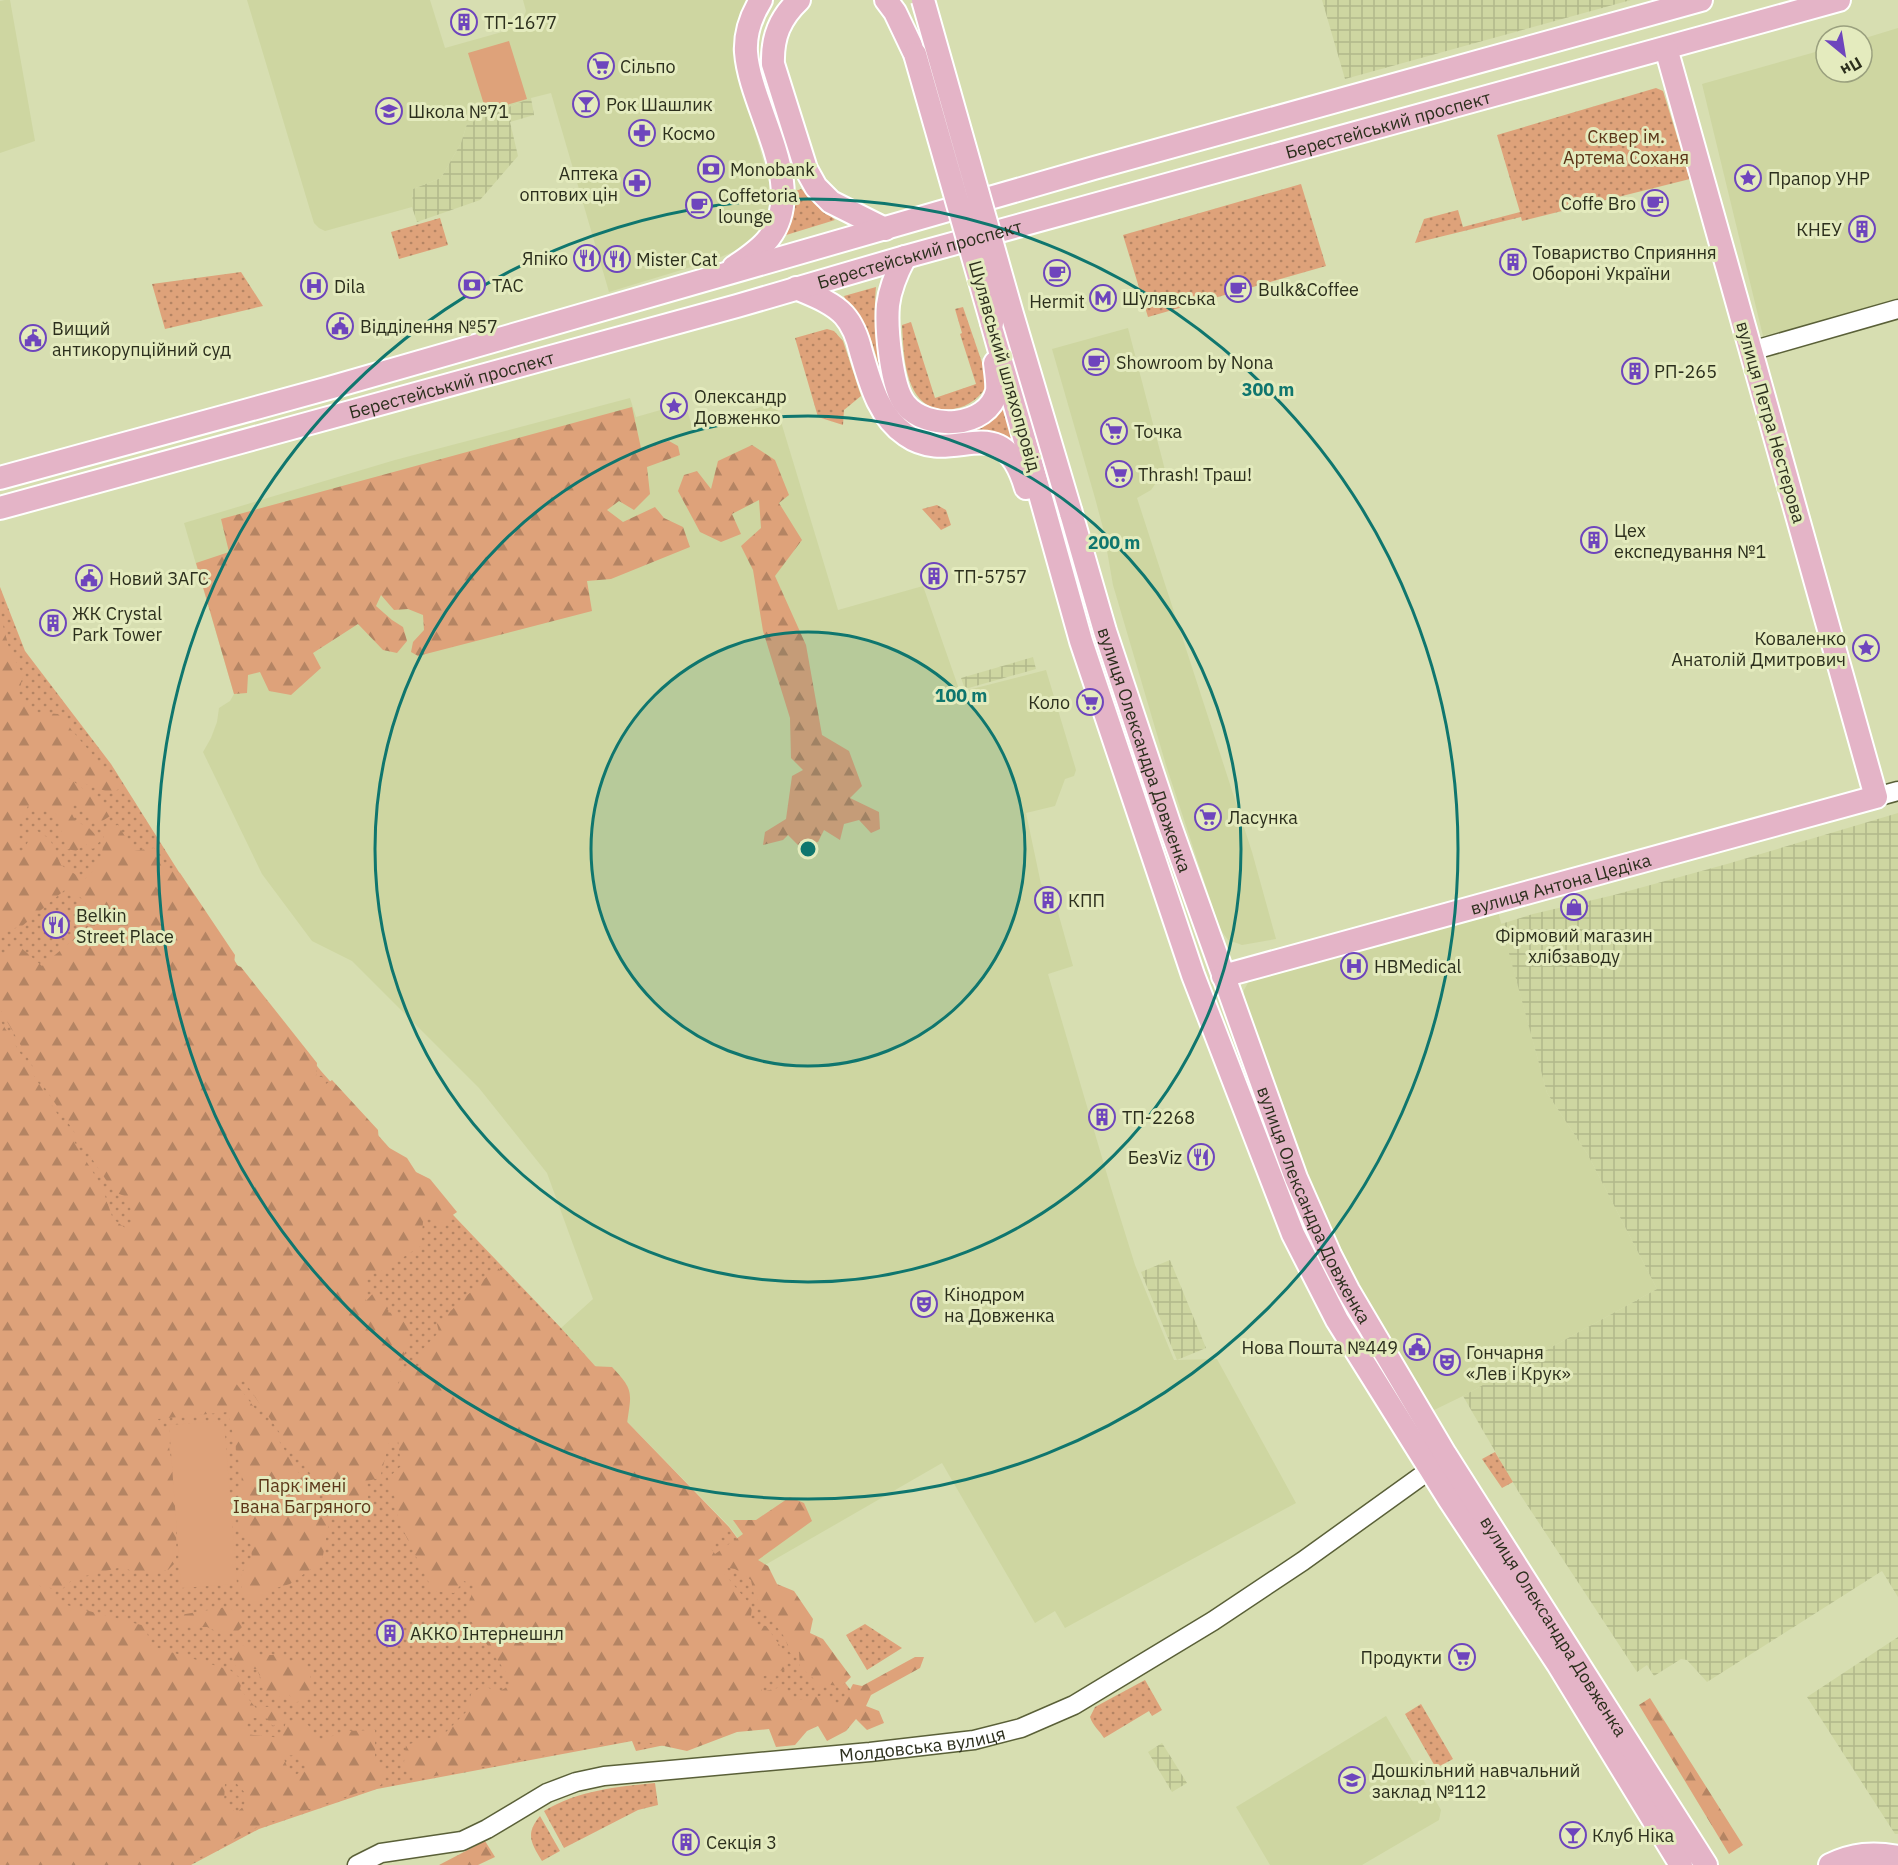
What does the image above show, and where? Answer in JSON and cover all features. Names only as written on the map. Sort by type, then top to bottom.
[{"type":"main road","points":[[717,277],[751,256],[770,237],[780,217],[784,200],[783,179],[750,73],[746,52],[748,32],[761,0]]},
{"type":"main road","points":[[799,0],[788,10],[776,31],[772,47],[773,64],[806,169],[816,187],[831,202],[885,229]]},
{"type":"main road","points":[[886,0],[895,12],[915,54]]},
{"type":"main road","name":"Шулявський шляхопровід","points":[[900,0],[1050,524]]},
{"type":"main road","name":"Шулявський шляхопровід","points":[[923,0],[1071,513]]},
{"type":"main road","name":"Берестейський проспект","points":[[0,478],[318,391],[1094,168],[1701,0]]},
{"type":"main road","name":"Берестейський проспект","points":[[0,508],[1839,0]]},
{"type":"main road","name":"вулиця Петра Нестерова","points":[[1666,48],[1876,797]]},
{"type":"main road","points":[[905,257],[897,272],[888,305],[889,332],[898,393],[905,405],[917,415],[929,421],[945,423],[962,421],[979,414],[991,404],[997,390],[992,323]]},
{"type":"main road","points":[[796,288],[826,302],[843,314],[852,327],[859,344],[874,394],[894,424],[907,436],[926,444],[948,446],[995,444],[1008,452],[1020,470],[1052,576],[1081,641]]},
{"type":"main road","name":"вулиця Олександра Довженка","points":[[1071,513],[1110,645],[1169,823],[1296,1178],[1330,1255],[1348,1290],[1454,1469],[1706,1865]]},
{"type":"main road","name":"вулиця Олександра Довженка","points":[[1050,524],[1081,641],[1193,975],[1293,1234],[1337,1320],[1558,1664],[1681,1865]]},
{"type":"main road","name":"вулиця Антона Цедіка","points":[[1223,976],[1876,797]]},
{"type":"main road","points":[[1830,1865],[1864,1854],[1898,1857]]},
{"type":"street","points":[[1751,351],[1898,309]]},
{"type":"street","name":"вулиця Антона Цедіка","points":[[1876,797],[1898,790]]},
{"type":"street","name":"Молдовська вулиця","points":[[357,1865],[381,1853],[462,1841],[487,1829],[547,1793],[576,1782],[604,1776],[870,1752],[974,1740],[1021,1728],[1074,1705],[1213,1621],[1303,1561],[1431,1469]]},
{"type":"shaded area","points":[[10,0],[35,141],[0,153],[0,1]]},
{"type":"shaded area","points":[[247,0],[430,0],[445,48],[520,27],[526,11],[523,0],[747,0],[743,6],[732,50],[772,193],[772,209],[759,232],[735,251],[711,261],[609,292],[551,93],[531,98],[467,124],[461,143],[441,178],[413,189],[412,207],[325,231],[314,223]]},
{"type":"shaded area","points":[[1322,0],[1631,0],[1345,79]]},
{"type":"shaded area","points":[[1898,28],[1898,300],[1763,336],[1702,84],[1814,52],[1814,84],[1874,84],[1874,35]]},
{"type":"shaded area","points":[[531,98],[534,115],[510,122],[518,156],[480,200],[417,222],[412,207],[413,189],[441,178],[461,143],[467,124]]},
{"type":"shaded area","points":[[1128,328],[1165,470],[1151,490],[1137,498],[1252,852],[1276,939],[1242,945],[1228,940],[1220,929],[1166,765],[1113,585],[1103,528],[1052,349]]},
{"type":"shaded area","points":[[630,398],[636,417],[685,403],[693,430],[775,402],[838,610],[923,586],[960,692],[1046,670],[1076,770],[1074,776],[1065,779],[1055,806],[1026,813],[1041,884],[1052,891],[1073,966],[1048,974],[1111,1188],[1135,1265],[1174,1360],[1217,1359],[1296,1503],[1065,1628],[1055,1611],[1035,1623],[942,1463],[760,1568],[729,1526],[604,1398],[614,1387],[561,1328],[593,1299],[547,1173],[479,1088],[352,961],[312,941],[262,874],[203,752],[217,722],[219,708],[230,701],[234,694],[184,523],[395,460]]},
{"type":"shaded area","points":[[1033,657],[1036,669],[965,689],[961,678]]},
{"type":"shaded area","points":[[1898,813],[1898,1597],[1882,1571],[1707,1682],[1687,1660],[1681,1659],[1654,1676],[1647,1665],[1637,1672],[1518,1491],[1463,1396],[1657,1289],[1588,1155],[1547,1093],[1501,924],[1727,864]]},
{"type":"shaded area","points":[[1497,908],[1547,1093],[1588,1155],[1657,1289],[1430,1412],[1320,1220],[1243,1000],[1244,990],[1250,979]]},
{"type":"shaded area","points":[[1170,1260],[1206,1348],[1177,1360],[1141,1272]]},
{"type":"shaded area","points":[[1898,1637],[1898,1834],[1895,1834],[1807,1697]]},
{"type":"shaded area","name":"Дошкільний навчальний заклад №112","points":[[1386,1716],[1441,1810],[1439,1820],[1362,1865],[1270,1865],[1236,1807]]},
{"type":"shaded area","points":[[1162,1743],[1187,1783],[1172,1792],[1148,1752]]},
{"type":"green space","points":[[509,41],[527,99],[486,111],[468,53]]},
{"type":"green space","name":"Сквер ім. Артема Соханя","points":[[1656,88],[1663,91],[1690,179],[1522,221],[1521,217],[1415,243],[1424,219],[1458,210],[1463,227],[1520,212],[1497,135]]},
{"type":"green space","points":[[1301,184],[1326,266],[1148,317],[1123,235]]},
{"type":"green space","points":[[801,189],[835,220],[783,236],[791,213],[793,192]]},
{"type":"green space","points":[[440,218],[448,245],[399,259],[391,232]]},
{"type":"green space","points":[[241,272],[263,306],[165,329],[152,284]]},
{"type":"green space","points":[[876,287],[876,332],[885,383],[895,405],[909,422],[927,432],[960,433],[982,425],[1006,404],[1025,450],[1001,436],[942,438],[921,432],[906,423],[895,411],[888,397],[867,330],[844,296]]},
{"type":"green space","points":[[963,307],[989,383],[978,396],[964,406],[937,409],[925,403],[916,394],[910,382],[906,368],[902,325],[911,322],[935,398],[976,384],[960,334],[962,333],[955,309]]},
{"type":"green space","points":[[827,329],[834,331],[843,341],[861,396],[844,410],[843,425],[818,417],[795,338]]},
{"type":"green space","points":[[632,407],[641,448],[669,441],[678,446],[680,455],[647,467],[650,494],[634,510],[619,501],[607,510],[623,522],[655,507],[664,518],[683,527],[690,547],[611,579],[587,581],[592,611],[418,656],[411,652],[413,642],[424,630],[423,615],[408,609],[394,610],[381,595],[376,606],[403,627],[407,641],[397,653],[383,650],[358,624],[313,653],[321,668],[291,695],[269,691],[260,672],[248,675],[247,693],[234,694],[196,563],[229,552],[221,519]]},
{"type":"green space","points":[[752,445],[775,460],[789,495],[779,503],[802,540],[775,576],[806,645],[822,735],[849,751],[862,786],[850,798],[879,812],[880,829],[871,833],[859,820],[844,824],[840,840],[824,830],[818,842],[799,846],[788,835],[783,840],[763,845],[765,832],[786,819],[792,776],[803,770],[791,758],[790,718],[763,631],[753,570],[741,546],[761,528],[759,500],[732,514],[741,534],[721,542],[700,532],[678,491],[684,475],[697,471],[711,489],[718,461]]},
{"type":"green space","points":[[937,505],[946,510],[951,525],[941,530],[922,509]]},
{"type":"green space","name":"Парк імені Івана Багряного","points":[[0,587],[25,651],[111,764],[238,966],[321,1071],[393,1152],[561,1328],[614,1387],[604,1398],[729,1527],[861,1704],[636,1751],[632,1741],[377,1789],[259,1829],[191,1865],[0,1865]]},
{"type":"green space","name":"Парк імені Івана Багряного","points":[[0,614],[9,648],[23,675],[19,693],[30,712],[58,714],[121,788],[111,793],[69,778],[115,813],[99,823],[75,804],[69,808],[76,822],[87,826],[101,840],[93,849],[86,844],[76,851],[67,849],[56,814],[28,806],[19,824],[16,852],[23,852],[34,829],[50,839],[61,865],[84,880],[101,862],[105,827],[118,825],[134,851],[154,848],[168,868],[180,873],[235,955],[234,964],[241,967],[317,1063],[316,1077],[322,1077],[326,1084],[332,1080],[378,1130],[379,1142],[407,1158],[416,1172],[430,1179],[457,1212],[440,1224],[428,1216],[423,1222],[421,1246],[383,1270],[365,1277],[366,1301],[376,1290],[389,1304],[387,1312],[398,1314],[410,1330],[398,1384],[409,1367],[420,1367],[421,1351],[439,1332],[437,1324],[497,1267],[589,1366],[612,1367],[625,1382],[630,1393],[627,1424],[729,1529],[709,1546],[715,1554],[743,1534],[733,1520],[756,1520],[790,1497],[804,1503],[812,1521],[758,1560],[768,1566],[777,1584],[794,1591],[813,1619],[810,1633],[823,1639],[851,1677],[842,1686],[830,1685],[816,1689],[814,1679],[800,1667],[799,1653],[790,1653],[785,1638],[754,1595],[751,1580],[735,1569],[718,1566],[752,1607],[750,1624],[766,1626],[786,1654],[786,1669],[761,1677],[762,1692],[781,1687],[795,1701],[829,1694],[832,1704],[842,1705],[853,1684],[862,1686],[915,1657],[924,1657],[920,1668],[871,1695],[866,1706],[879,1711],[884,1723],[867,1730],[856,1719],[846,1731],[827,1741],[818,1726],[807,1731],[795,1745],[776,1747],[769,1729],[737,1732],[687,1751],[632,1739],[414,1780],[404,1762],[406,1745],[444,1734],[467,1711],[471,1694],[484,1685],[497,1693],[513,1683],[465,1612],[475,1586],[464,1581],[454,1593],[433,1591],[398,1520],[396,1501],[388,1478],[401,1466],[398,1440],[390,1439],[380,1478],[367,1481],[368,1500],[358,1511],[339,1521],[334,1505],[242,1378],[235,1382],[276,1436],[329,1522],[322,1561],[290,1584],[269,1590],[256,1603],[242,1589],[241,1572],[252,1561],[251,1545],[238,1527],[242,1476],[228,1412],[158,1419],[167,1435],[177,1494],[176,1562],[168,1570],[137,1573],[122,1567],[73,1579],[60,1591],[38,1584],[59,1603],[145,1626],[151,1646],[230,1670],[242,1680],[240,1689],[256,1708],[276,1706],[282,1719],[273,1726],[266,1718],[247,1718],[245,1734],[282,1738],[286,1721],[308,1725],[319,1741],[346,1731],[375,1730],[375,1761],[385,1770],[381,1785],[259,1826],[186,1865],[0,1865],[0,1020],[102,1187],[113,1219],[128,1230],[133,1217],[127,1197],[114,1192],[45,1088],[0,1009],[0,962],[4,953],[19,946],[42,966],[95,921],[84,900],[67,888],[21,927],[0,932]],"holes":[[[297,1755],[314,1770],[301,1772],[291,1777],[283,1756]],[[236,1783],[246,1794],[244,1806],[236,1813],[224,1802],[225,1784]]]},
{"type":"green space","points":[[224,1421],[237,1584],[181,1588],[169,1425]]},
{"type":"green space","points":[[1495,1452],[1513,1482],[1502,1488],[1482,1459]]},
{"type":"green space","points":[[226,1607],[239,1613],[242,1627],[236,1633],[220,1633],[207,1627],[186,1627],[179,1623],[180,1615]]},
{"type":"green space","points":[[865,1624],[902,1648],[867,1670],[846,1635]]},
{"type":"green space","points":[[243,1645],[259,1655],[281,1655],[290,1663],[300,1663],[310,1674],[312,1696],[295,1703],[288,1693],[277,1698],[266,1692],[257,1669],[236,1667],[229,1650]]},
{"type":"green space","points":[[1145,1680],[1162,1710],[1152,1716],[1149,1711],[1104,1738],[1090,1717],[1095,1707]]},
{"type":"green space","points":[[1650,1698],[1743,1845],[1729,1854],[1639,1705]]},
{"type":"green space","points":[[1421,1704],[1453,1759],[1436,1768],[1405,1714]]},
{"type":"green space","points":[[655,1783],[658,1805],[638,1810],[564,1848],[544,1811],[584,1794]]},
{"type":"green space","points":[[540,1816],[560,1851],[542,1861],[531,1838],[532,1828]]},
{"type":"green space","points":[[485,1841],[495,1857],[478,1865],[439,1865]]},
{"type":"place","name":"ТП-1677","points":[[464,22]]},
{"type":"place","name":"Сільпо","points":[[601,66]]},
{"type":"place","name":"Рок Шашлик","points":[[586,104]]},
{"type":"place","name":"Школа №71","points":[[389,111]]},
{"type":"place","name":"Космо","points":[[642,133]]},
{"type":"place","name":"Monobank","points":[[711,169]]},
{"type":"place","name":"Прапор УНР","points":[[1748,178]]},
{"type":"place","name":"Аптека оптових цін","points":[[637,183]]},
{"type":"place","name":"Coffe Bro","points":[[1655,203]]},
{"type":"place","name":"Coffetoria lounge","points":[[699,205]]},
{"type":"place","name":"КНЕУ","points":[[1862,229]]},
{"type":"place","name":"Япіко","points":[[587,258]]},
{"type":"place","name":"Mister Cat","points":[[617,259]]},
{"type":"place","name":"Товариство Сприяння Обороні України","points":[[1513,262]]},
{"type":"place","name":"Hermit","points":[[1057,273]]},
{"type":"place","name":"ТАС","points":[[472,285]]},
{"type":"place","name":"Dila","points":[[314,286]]},
{"type":"place","name":"Bulk&Coffee","points":[[1238,289]]},
{"type":"place","name":"Шулявська","points":[[1103,298]]},
{"type":"place","name":"Відділення №57","points":[[340,326]]},
{"type":"place","name":"Вищий антикорупційний суд","points":[[33,338]]},
{"type":"place","name":"Showroom by Nona","points":[[1096,362]]},
{"type":"place","name":"РП-265","points":[[1635,371]]},
{"type":"place","name":"Олександр Довженко","points":[[674,406]]},
{"type":"place","name":"Точка","points":[[1114,431]]},
{"type":"place","name":"Thrash! Траш!","points":[[1119,474]]},
{"type":"place","name":"Цех експедування №1","points":[[1594,540]]},
{"type":"place","name":"ТП-5757","points":[[934,576]]},
{"type":"place","name":"Новий ЗАГС","points":[[89,578]]},
{"type":"place","name":"ЖК Crystal Park Tower","points":[[53,623]]},
{"type":"place","name":"Коваленко Анатолій Дмитрович","points":[[1866,648]]},
{"type":"place","name":"Коло","points":[[1090,702]]},
{"type":"place","name":"Ласунка","points":[[1208,817]]},
{"type":"place","name":"КПП","points":[[1048,900]]},
{"type":"place","name":"Фірмовий магазин хлібзаводу","points":[[1574,907]]},
{"type":"place","name":"Belkin Street Place","points":[[56,925]]},
{"type":"place","name":"HBMedical","points":[[1354,966]]},
{"type":"place","name":"ТП-2268","points":[[1102,1117]]},
{"type":"place","name":"БезViz","points":[[1201,1157]]},
{"type":"place","name":"Кінодром на Довженка","points":[[924,1304]]},
{"type":"place","name":"Нова Пошта №449","points":[[1417,1347]]},
{"type":"place","name":"Гончарня «Лев і Крук»","points":[[1447,1362]]},
{"type":"place","name":"АККО Інтернешнл","points":[[390,1633]]},
{"type":"place","name":"Продукти","points":[[1462,1657]]},
{"type":"place","name":"Дошкільний навчальний заклад №112","points":[[1352,1780]]},
{"type":"place","name":"Клуб Ніка","points":[[1573,1835]]},
{"type":"place","name":"Секція 3","points":[[686,1842]]}]
